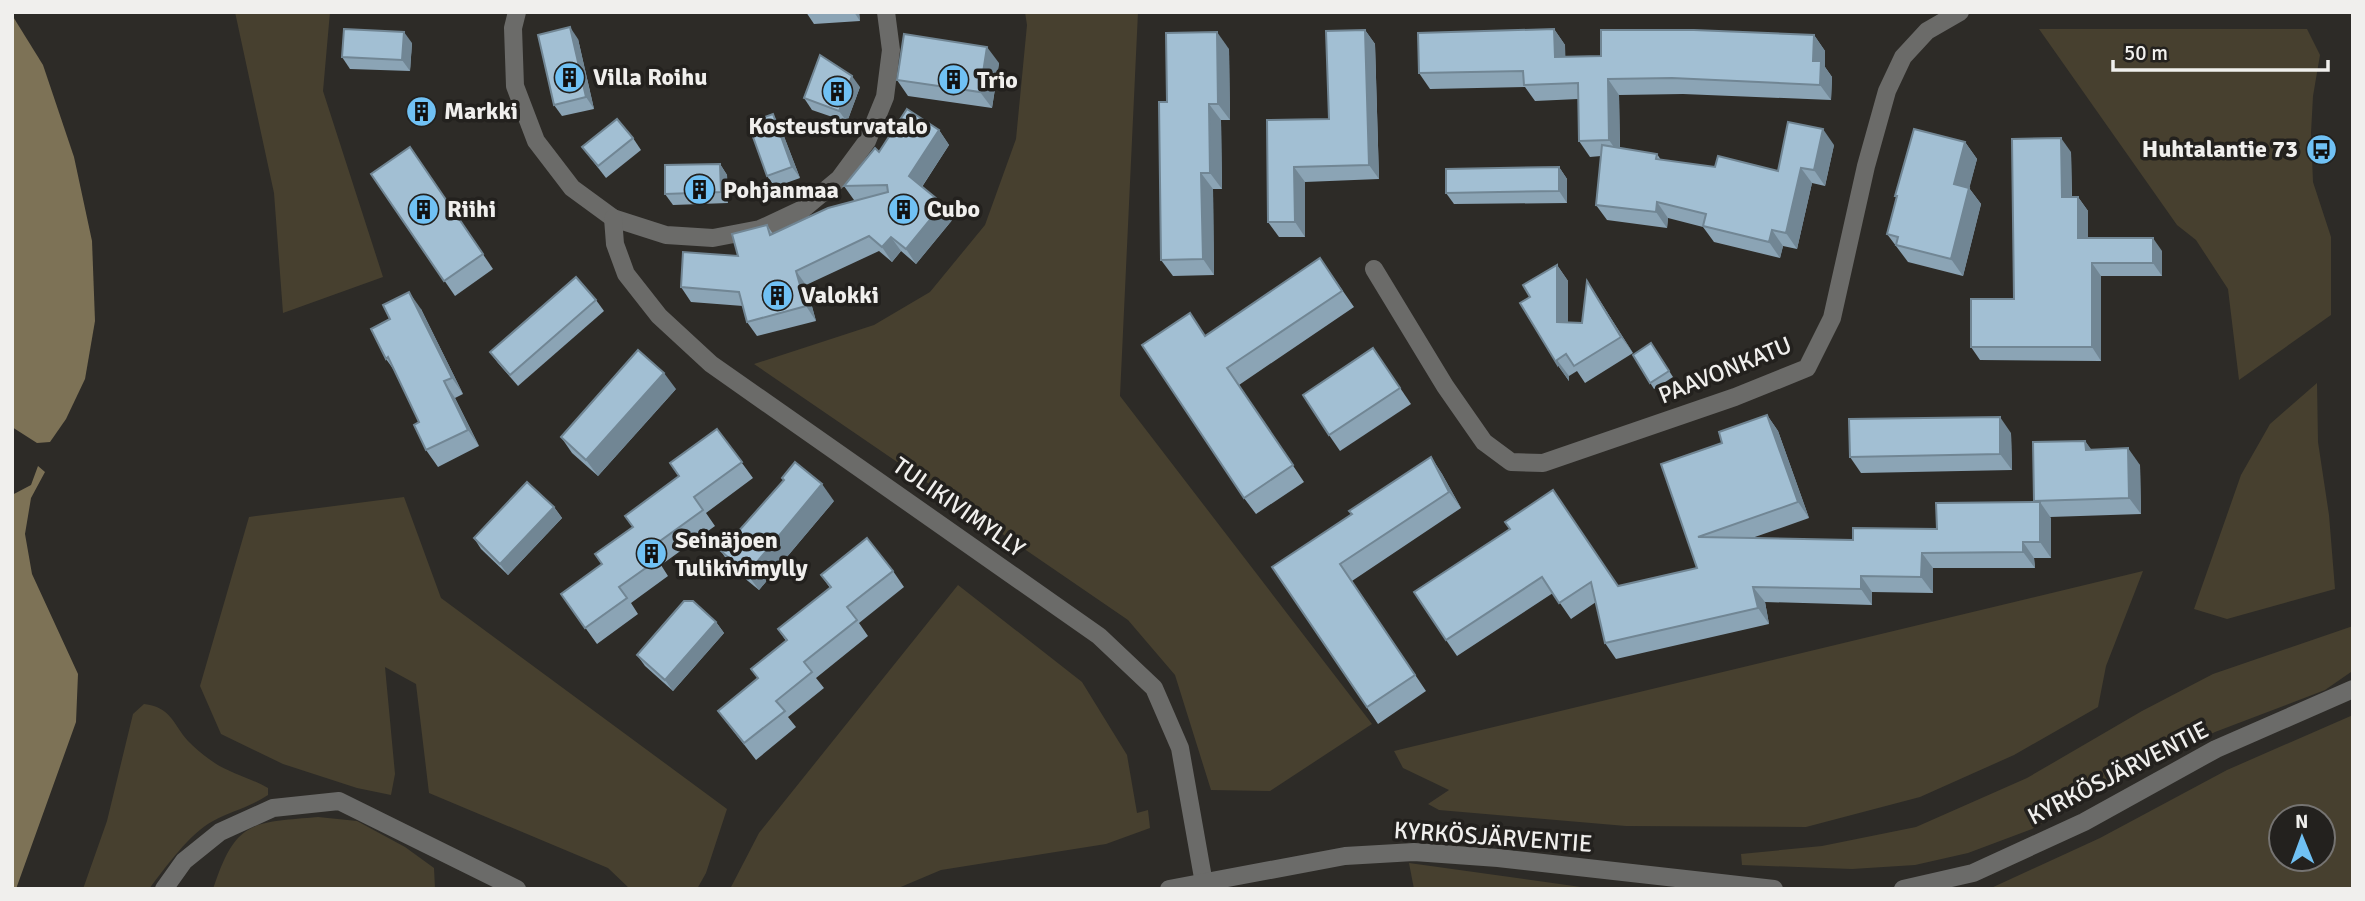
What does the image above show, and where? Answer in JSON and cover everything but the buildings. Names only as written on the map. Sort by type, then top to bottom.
[{"type":"street","points":[[517,12],[513,28],[515,86],[536,141],[572,188],[613,218],[666,235],[713,238],[760,229],[803,209],[839,179],[867,141],[885,97],[891,50],[886,12]]},
{"type":"street","name":"PAAVONKATU","points":[[1374,269],[1445,386],[1484,442],[1511,462],[1543,463],[1722,402],[1807,368],[1832,318],[1866,166],[1887,91],[1903,57],[1927,31],[1960,12]]},
{"type":"street","name":"TULIKIVIMYLLY","points":[[613,218],[615,244],[626,274],[659,316],[711,364],[1099,636],[1154,688],[1180,748],[1205,886]]},
{"type":"street","name":"KYRKÖSJÄRVENTIE","points":[[1903,889],[1973,873],[2084,822],[2216,750],[2353,689]]},
{"type":"street","points":[[164,889],[184,861],[220,832],[272,808],[339,802],[517,889]]},
{"type":"street","name":"KYRKÖSJÄRVENTIE","points":[[1169,889],[1205,886],[1345,856],[1414,852],[1499,858],[1774,889]]},
{"type":"shaded area","points":[[235,12],[330,12],[323,91],[383,277],[283,313],[274,193]]},
{"type":"shaded area","points":[[1025,12],[1138,12],[1120,396],[1372,724],[1270,791],[1211,790],[1175,675],[1128,620],[754,364],[874,325],[930,292],[985,225],[1016,139],[1027,25]]},
{"type":"shaded area","points":[[12,15],[43,65],[74,157],[92,241],[95,321],[85,379],[66,419],[50,442],[37,443],[12,427]]},
{"type":"shaded area","points":[[2039,29],[2307,29],[2320,55],[2313,96],[2313,182],[2331,237],[2331,315],[2239,380],[2228,289],[2196,240],[2177,225]]},
{"type":"shaded area","points":[[2317,383],[2318,442],[2329,515],[2335,589],[2227,619],[2194,609],[2241,475],[2270,424]]},
{"type":"shaded area","points":[[38,466],[45,472],[31,498],[25,534],[32,574],[78,674],[76,722],[16,889],[12,889],[12,495],[31,485]]},
{"type":"shaded area","points":[[404,497],[441,598],[727,809],[706,873],[697,889],[630,889],[608,868],[429,793],[416,684],[385,667],[395,774],[391,795],[357,788],[283,764],[221,734],[200,686],[249,517]]},
{"type":"shaded area","points":[[2143,571],[2106,666],[2098,707],[2014,755],[1920,797],[1806,827],[1626,826],[1439,810],[1428,804],[1449,790],[1403,768],[1394,751]]},
{"type":"shaded area","points":[[958,585],[1082,682],[1127,755],[1137,813],[1148,810],[1150,828],[1106,844],[941,870],[896,889],[730,889],[759,833]]},
{"type":"shaded area","points":[[2353,626],[2351,672],[2325,690],[2215,732],[2098,791],[2032,829],[1968,853],[1915,865],[1852,869],[1742,865],[1741,854],[1822,846],[1916,827],[2027,778],[2142,711],[2213,674]]},
{"type":"shaded area","points":[[144,704],[166,713],[188,741],[216,764],[268,788],[268,795],[204,827],[178,852],[149,889],[83,889],[107,821],[133,714]]},
{"type":"shaded area","points":[[2353,715],[2353,889],[1989,889],[2100,838],[2227,770]]},
{"type":"shaded area","points":[[318,817],[357,821],[405,847],[434,868],[435,889],[213,889],[230,849],[238,837],[249,829],[276,821]]},
{"type":"shaded area","points":[[1409,863],[1595,889],[1414,889]]},
{"type":"place","name":"Villa Roihu","points":[[570,77]]},
{"type":"place","name":"Trio","points":[[954,80]]},
{"type":"place","name":"Kosteusturvatalo","points":[[838,92]]},
{"type":"place","name":"Markki","points":[[421,111]]},
{"type":"place","name":"Huhtalantie 73","points":[[2321,149]]},
{"type":"place","name":"Pohjanmaa","points":[[700,190]]},
{"type":"place","name":"Riihi","points":[[424,209]]},
{"type":"place","name":"Cubo","points":[[904,209]]},
{"type":"place","name":"Valokki","points":[[778,295]]},
{"type":"place","name":"Seinäjoen Tulikivimylly","points":[[652,554]]}]
